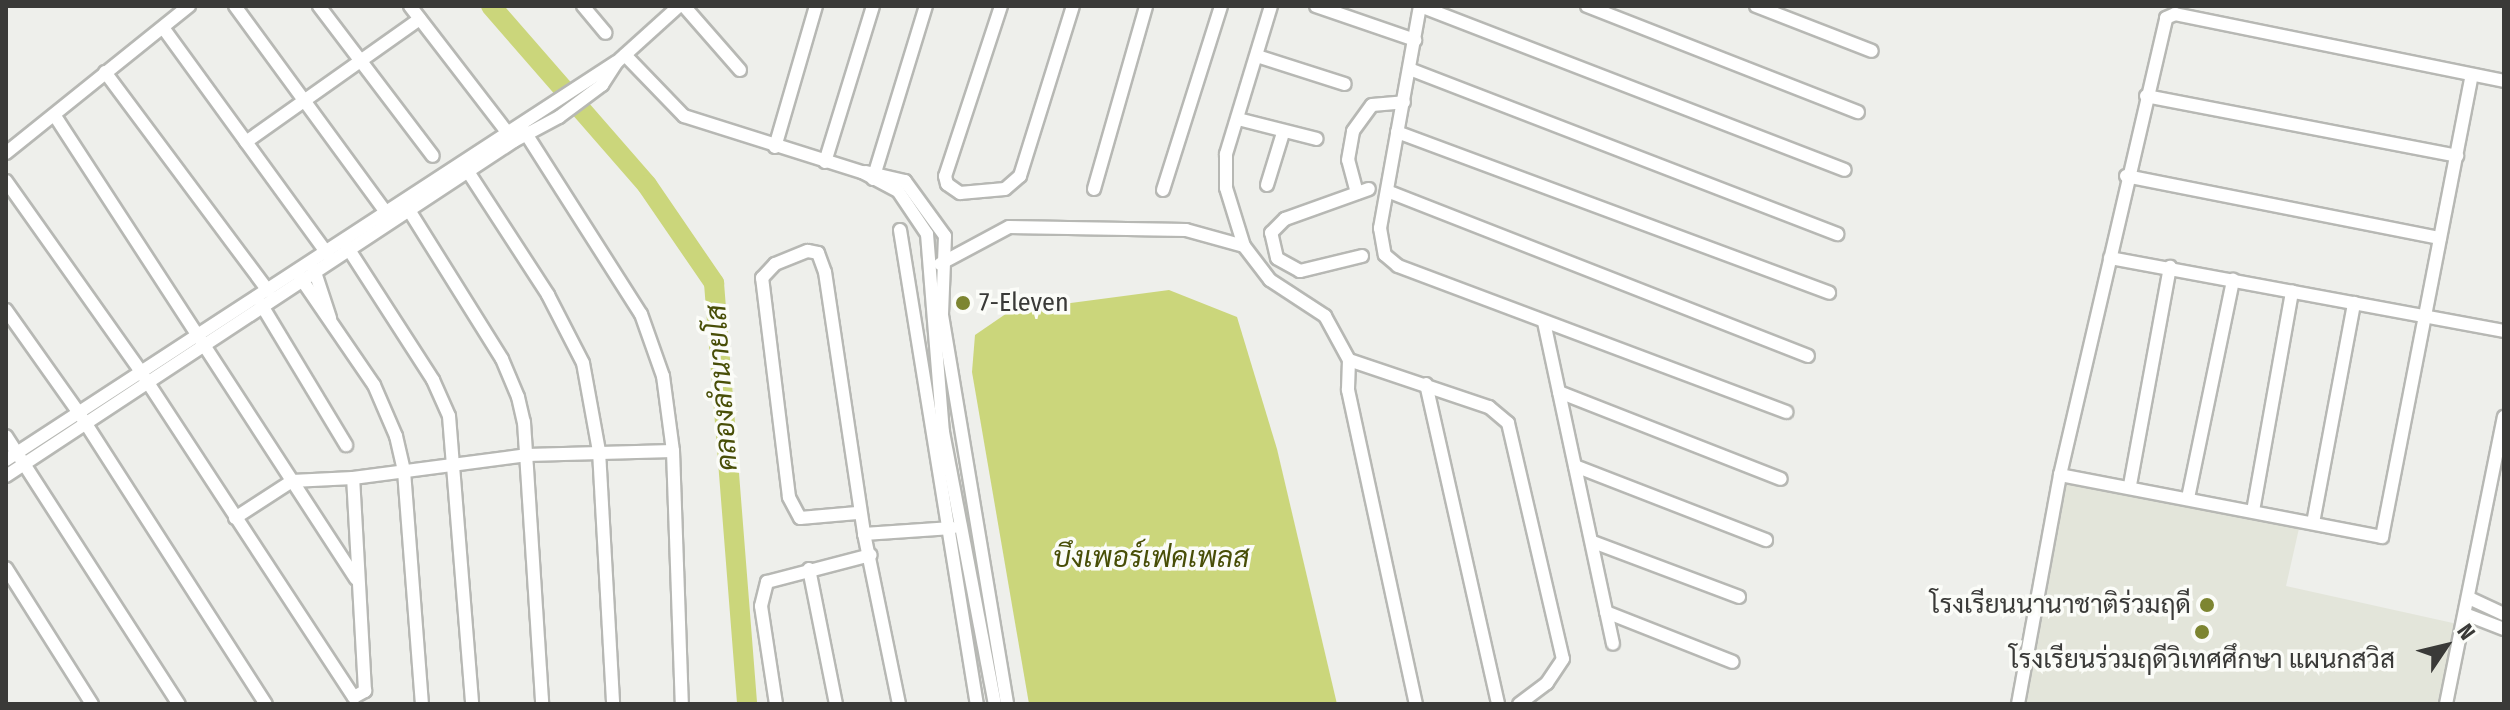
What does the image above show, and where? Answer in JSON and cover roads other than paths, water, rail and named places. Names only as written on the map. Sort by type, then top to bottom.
[{"type":"street","points":[[6,153],[189,6]]},
{"type":"street","points":[[235,6],[387,214]]},
{"type":"street","points":[[319,6],[433,156]]},
{"type":"street","points":[[410,6],[507,132]]},
{"type":"street","points":[[583,6],[606,33]]},
{"type":"street","points":[[6,460],[82,418],[523,130],[552,104],[621,58],[682,6],[740,70]]},
{"type":"street","points":[[775,147],[816,6]]},
{"type":"street","points":[[825,162],[873,6]]},
{"type":"street","points":[[870,174],[926,6]]},
{"type":"street","points":[[1001,6],[945,176],[960,193],[1005,189],[1020,176],[1073,6]]},
{"type":"street","points":[[1094,189],[1146,6]]},
{"type":"street","points":[[1163,190],[1221,6]]},
{"type":"street","points":[[1271,6],[1226,154],[1226,188],[1244,246],[1270,280],[1325,316],[1349,360],[1348,390],[1416,704]]},
{"type":"street","points":[[1316,6],[1415,40]]},
{"type":"street","points":[[1787,412],[1398,266],[1379,243],[1397,132],[1412,70],[1420,6],[1844,170]]},
{"type":"street","points":[[1587,6],[1858,112]]},
{"type":"street","points":[[1756,6],[1872,51]]},
{"type":"street","points":[[2018,704],[2060,475],[2163,23],[2175,14],[2504,81]]},
{"type":"street","points":[[246,142],[420,19]]},
{"type":"street","points":[[164,29],[327,253]]},
{"type":"street","points":[[1257,56],[1345,84]]},
{"type":"street","points":[[465,167],[507,132],[523,130],[559,117],[602,85],[621,58]]},
{"type":"street","points":[[621,58],[684,116],[775,147],[870,174],[908,192],[941,229],[946,261],[942,315],[995,704]]},
{"type":"street","points":[[1412,70],[1837,234]]},
{"type":"street","points":[[105,72],[263,299],[346,445]]},
{"type":"street","points":[[2060,475],[2130,485],[2382,537],[2472,76]]},
{"type":"street","points":[[2146,96],[2457,156]]},
{"type":"street","points":[[1362,256],[1300,271],[1277,258],[1271,244],[1271,233],[1285,219],[1363,191],[1348,160],[1353,131],[1372,105],[1404,102]]},
{"type":"street","points":[[55,116],[356,579]]},
{"type":"street","points":[[1238,119],[1283,133],[1317,139]]},
{"type":"street","points":[[523,130],[641,314],[663,376],[673,451],[682,704]]},
{"type":"street","points":[[1397,132],[1829,293]]},
{"type":"street","points":[[1267,185],[1283,133]]},
{"type":"street","points":[[465,167],[572,339],[594,407],[613,704]]},
{"type":"street","points":[[2126,176],[2440,238]]},
{"type":"street","points":[[6,181],[144,378],[348,692],[358,698],[365,691],[356,579],[353,478]]},
{"type":"street","points":[[1387,191],[1808,356]]},
{"type":"street","points":[[908,192],[927,234],[943,432],[969,525],[1007,704]]},
{"type":"street","points":[[314,269],[327,253],[346,247],[387,214],[407,207]]},
{"type":"street","points":[[407,207],[502,359],[521,409],[527,455],[542,704]]},
{"type":"street","points":[[929,268],[1009,227],[1186,230],[1244,246]]},
{"type":"street","points":[[900,230],[945,530],[977,704]]},
{"type":"street","points":[[346,247],[433,380],[449,416],[456,465],[472,704]]},
{"type":"street","points":[[857,513],[800,518],[789,497],[762,278],[775,264],[808,251],[818,253],[825,272],[857,513],[871,555],[899,704]]},
{"type":"street","points":[[2110,258],[2504,331]]},
{"type":"street","points":[[2130,485],[2170,267]]},
{"type":"street","points":[[314,269],[330,318]]},
{"type":"street","points":[[300,278],[330,318],[388,411],[404,471],[422,704]]},
{"type":"street","points":[[2188,498],[2233,280]]},
{"type":"street","points":[[2253,511],[2292,291]]},
{"type":"street","points":[[2313,523],[2354,303]]},
{"type":"street","points":[[6,310],[82,418],[266,704]]},
{"type":"street","points":[[1544,322],[1613,644]]},
{"type":"street","points":[[1349,360],[1489,407],[1508,423],[1514,435],[1563,659],[1547,683],[1519,704]]},
{"type":"street","points":[[1426,384],[1498,704]]},
{"type":"street","points":[[1559,392],[1781,479]]},
{"type":"street","points":[[6,476],[82,418]]},
{"type":"street","points":[[2446,704],[2504,422]]},
{"type":"street","points":[[6,436],[179,704]]},
{"type":"street","points":[[235,518],[292,481],[353,478],[527,455],[673,451]]},
{"type":"street","points":[[1575,466],[1766,540]]},
{"type":"street","points":[[864,534],[945,530],[969,525]]},
{"type":"street","points":[[1593,542],[1739,597]]},
{"type":"street","points":[[776,704],[761,592],[767,582],[871,555]]},
{"type":"street","points":[[6,568],[92,704]]},
{"type":"street","points":[[809,569],[836,704]]},
{"type":"street","points":[[2469,598],[2504,614]]},
{"type":"street","points":[[1606,612],[1733,662]]},
{"type":"street","points":[[2465,614],[2504,629]]},
{"type":"water","name":"บึงเพอร์เฟคเพลส","points":[[1169,290],[1237,317],[1277,449],[1337,704],[1029,704],[972,372],[975,335],[1010,311]]},
{"type":"waterway","name":"คลองลำนายโส","points":[[491,6],[647,185],[714,283],[747,704]]},
{"type":"place","name":"7-Eleven","points":[[963,303]]},
{"type":"place","name":"โรงเรียนนานาชาติร่วมฤดี","points":[[2207,605]]},
{"type":"place","name":"โรงเรียนร่วมฤดีวิเทศศึกษา แผนกสวิส","points":[[2202,632]]}]
